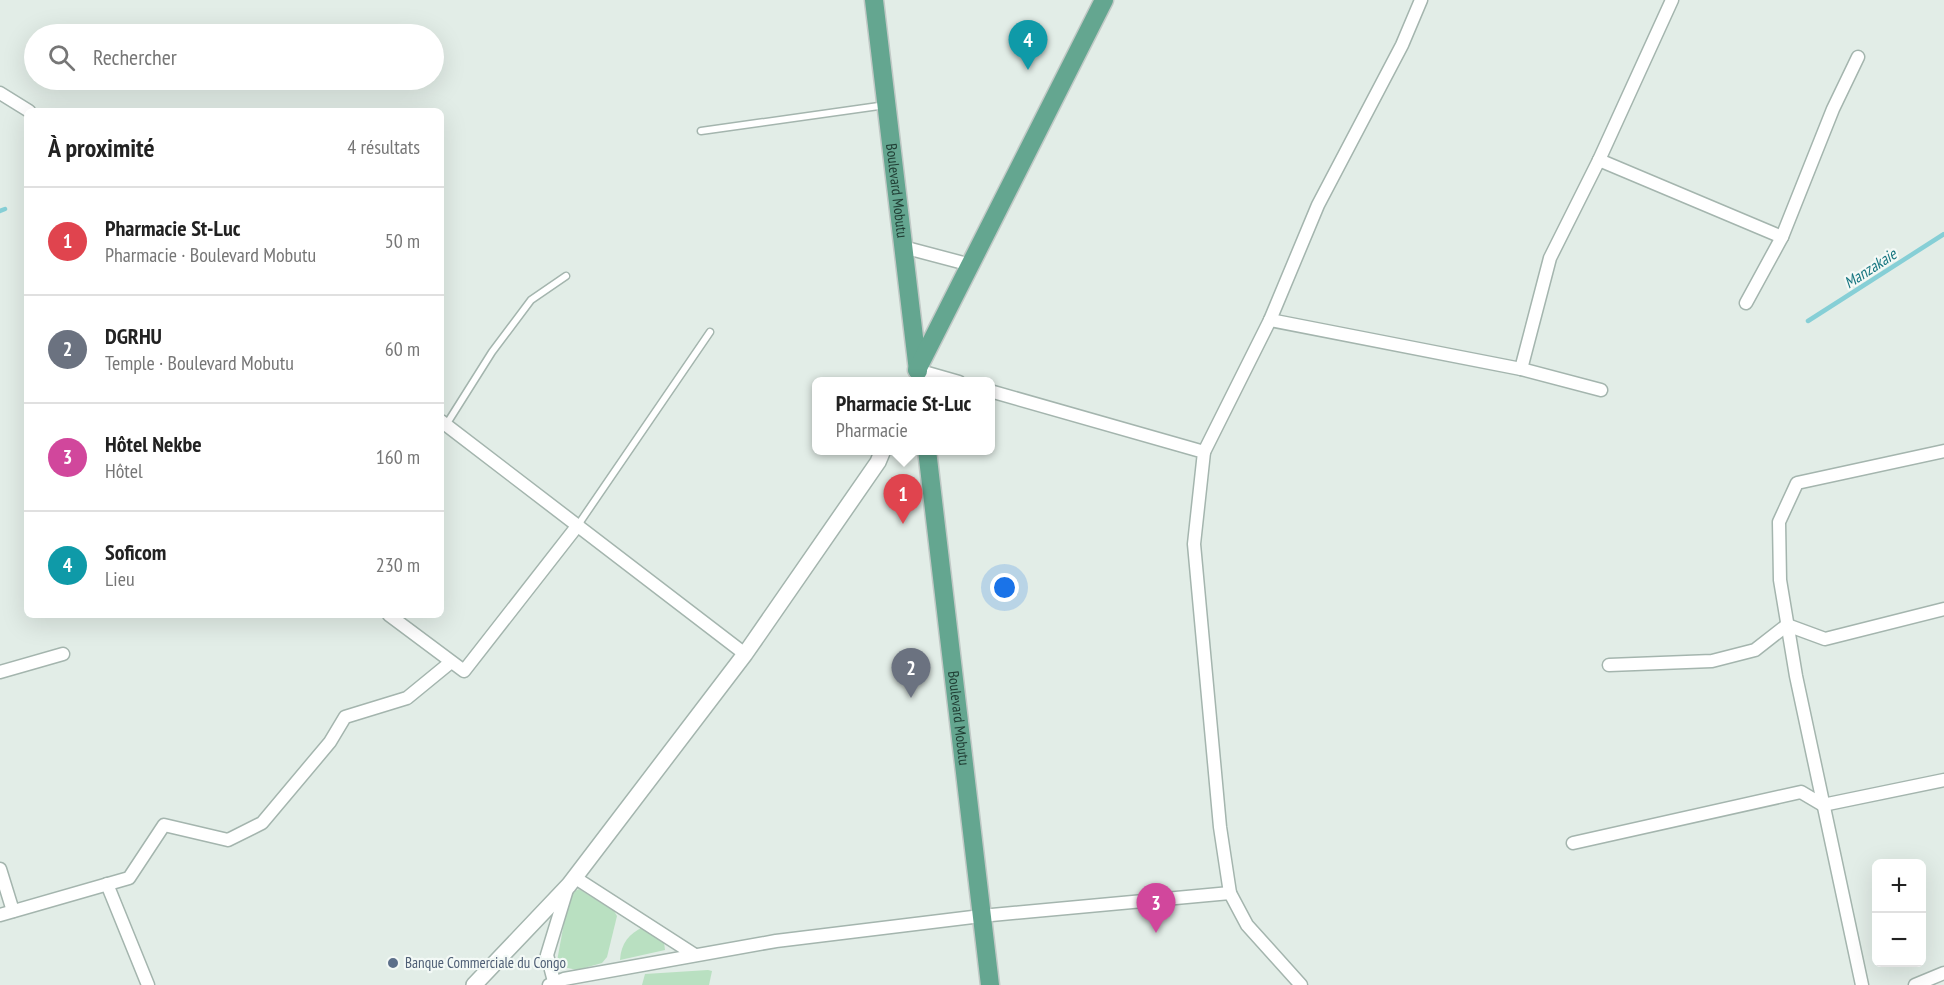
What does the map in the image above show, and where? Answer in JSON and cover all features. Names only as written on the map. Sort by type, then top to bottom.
[{"type":"main road","name":"Boulevard Mobutu","points":[[874,0],[916,377]]},
{"type":"main road","points":[[916,377],[970,265],[1104,0]]},
{"type":"main road","name":"Boulevard Mobutu","points":[[928,455],[990,985]]},
{"type":"street","points":[[1301,985],[1247,925],[1230,893],[1220,827],[1194,544],[1204,452],[1270,320],[1318,205],[1402,45],[1421,0]]},
{"type":"street","points":[[1521,369],[1550,258],[1599,160],[1672,0]]},
{"type":"street","points":[[1746,303],[1782,237],[1833,109],[1858,57]]},
{"type":"street","points":[[0,93],[24,108]]},
{"type":"street","points":[[1599,160],[1782,237]]},
{"type":"street","points":[[903,247],[970,265]]},
{"type":"street","points":[[1270,320],[1521,369],[1601,390]]},
{"type":"street","points":[[995,392],[1204,452]]},
{"type":"street","points":[[444,424],[745,654]]},
{"type":"street","points":[[1862,985],[1796,676],[1780,580],[1779,522],[1797,483],[1944,451]]},
{"type":"street","points":[[474,985],[571,881],[745,654],[881,455]]},
{"type":"street","points":[[393,618],[464,671],[578,525]]},
{"type":"street","points":[[1787,625],[1825,639],[1944,609]]},
{"type":"street","points":[[1609,665],[1712,661],[1755,650],[1787,625]]},
{"type":"street","points":[[0,672],[63,654]]},
{"type":"street","points":[[0,915],[129,878],[164,825],[228,840],[262,824],[330,742],[345,717],[406,698],[451,662]]},
{"type":"street","points":[[1573,843],[1801,792],[1823,805],[1944,780]]},
{"type":"street","points":[[0,869],[13,911]]},
{"type":"street","points":[[571,881],[547,955],[553,984],[564,979],[777,941],[981,916],[1230,893]]},
{"type":"street","points":[[571,881],[695,956]]},
{"type":"street","points":[[107,884],[148,985]]},
{"type":"street","points":[[1916,985],[1944,973]]},
{"type":"lane","points":[[701,131],[886,105]]},
{"type":"lane","points":[[444,422],[531,300],[566,276]]},
{"type":"lane","points":[[578,525],[710,332]]},
{"type":"green space","points":[[579,889],[614,911],[617,916],[607,957],[602,963],[577,970],[559,966],[557,961],[566,912],[573,892]]},
{"type":"green space","points":[[643,927],[664,942],[665,950],[620,960],[627,940]]},
{"type":"green space","points":[[712,971],[709,985],[642,985],[645,974]]},
{"type":"waterway","points":[[0,211],[5,209]]},
{"type":"waterway","name":"Manzakaie","points":[[1808,321],[1944,234]]},
{"type":"place","name":"Soficom","points":[[1028,70]]},
{"type":"place","name":"Pharmacie St-Luc","points":[[903,524]]},
{"type":"place","name":"DGRHU","points":[[911,698]]},
{"type":"place","name":"Hôtel Nekbe","points":[[1156,933]]},
{"type":"place","name":"Banque Commerciale du Congo","points":[[393,963]]}]
